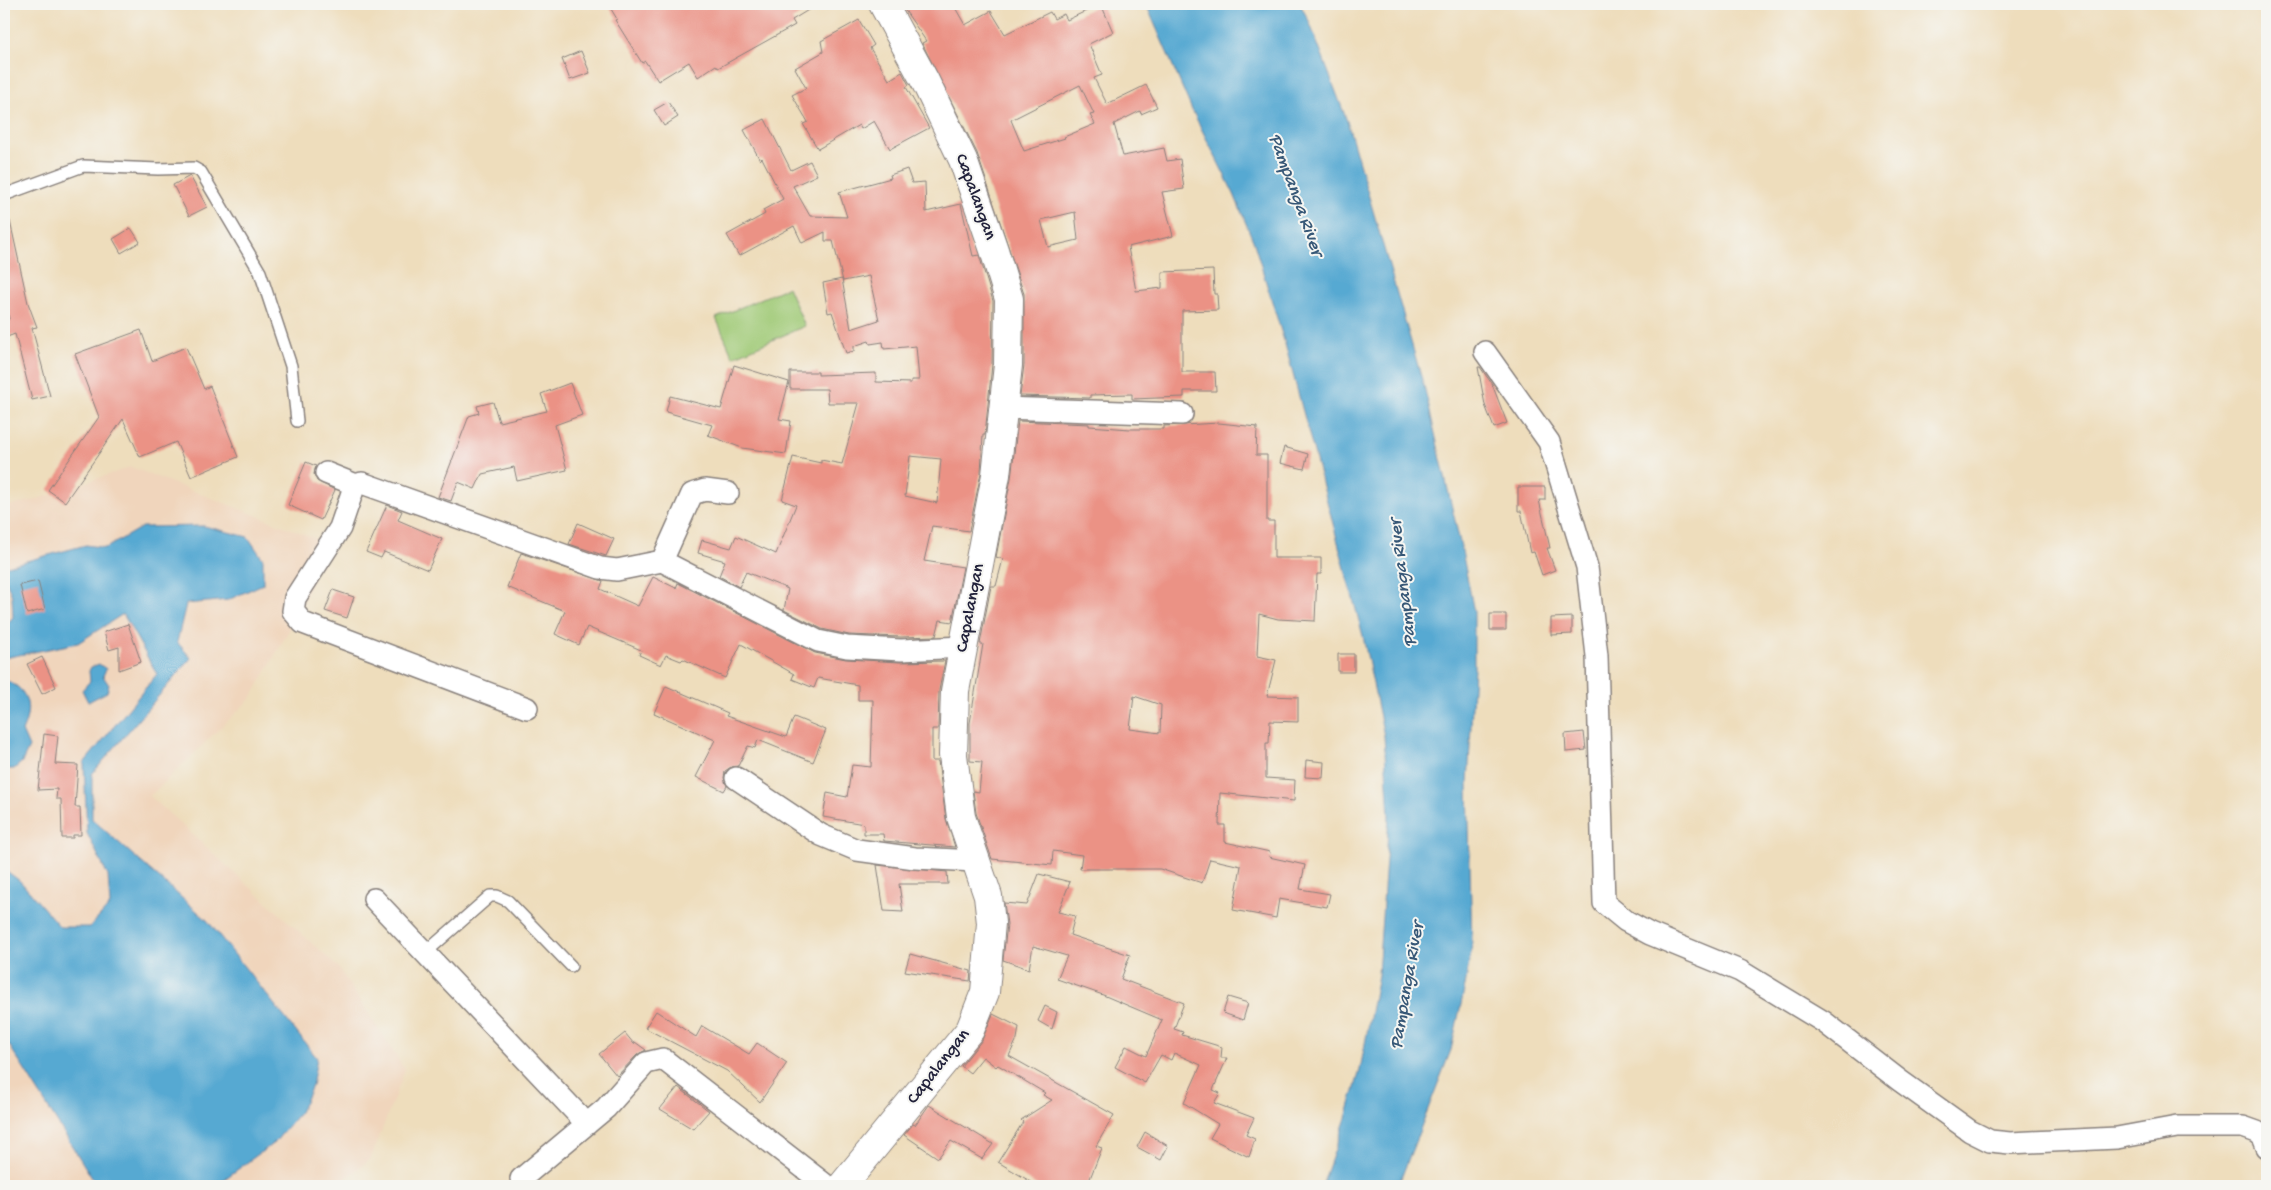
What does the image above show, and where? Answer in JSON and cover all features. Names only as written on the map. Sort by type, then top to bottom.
[{"type":"street","name":"Capalangan","points":[[842,1186],[970,1030],[985,992],[991,922],[988,896],[961,817],[953,755],[954,691],[996,475],[1005,408],[1008,365],[1008,299],[994,250],[963,160],[885,4]]},
{"type":"street","points":[[1485,352],[1549,442],[1587,567],[1597,656],[1604,903],[1634,926],[1740,971],[1824,1022],[1907,1086],[1970,1130],[1990,1140],[2020,1142],[2117,1138],[2176,1126],[2243,1127],[2257,1132],[2263,1138],[2267,1147]]},
{"type":"street","points":[[1005,408],[1182,414]]},
{"type":"street","points":[[326,473],[356,485],[362,483],[600,568],[617,570],[662,561],[818,640],[847,647],[877,649],[963,647]]},
{"type":"street","points":[[356,485],[340,528],[295,598],[293,611],[303,623],[527,708]]},
{"type":"street","points":[[662,561],[692,494],[705,490],[728,493]]},
{"type":"street","points":[[736,778],[821,835],[857,850],[915,858],[976,861]]},
{"type":"street","points":[[374,899],[587,1124]]},
{"type":"street","points":[[521,1179],[606,1108],[646,1063],[664,1060],[827,1186]]},
{"type":"lane","points":[[4,195],[83,166],[194,168],[201,172],[260,272],[291,366],[297,421]]},
{"type":"lane","points":[[425,953],[490,896],[497,896],[508,901],[571,966]]},
{"type":"shaded area","points":[[131,467],[325,542],[302,607],[251,698],[150,796],[338,967],[405,1070],[371,1158],[337,1186],[4,1186],[4,507],[35,500]]},
{"type":"green space","points":[[788,287],[805,326],[733,357],[716,318]]},
{"type":"water","name":"Pampanga River","points":[[1146,4],[1300,4],[1309,21],[1347,121],[1425,390],[1462,551],[1474,612],[1474,668],[1468,784],[1472,945],[1451,1050],[1398,1186],[1322,1186],[1346,1118],[1360,1070],[1378,975],[1389,816],[1384,736],[1363,636],[1285,344],[1254,243],[1234,194],[1192,110]]},
{"type":"water","points":[[204,526],[248,537],[263,559],[263,584],[228,600],[186,604],[177,642],[191,658],[92,774],[92,819],[207,920],[317,1058],[312,1086],[300,1112],[275,1142],[215,1186],[97,1186],[4,1037],[4,869],[20,881],[60,927],[90,927],[110,905],[108,876],[87,833],[84,763],[157,674],[123,614],[78,643],[4,658],[4,627],[13,617],[12,596],[4,576],[4,567],[86,545],[106,548],[142,527]]},
{"type":"water","points":[[99,664],[106,669],[103,676],[109,685],[107,692],[88,702],[82,690],[90,681],[89,671],[91,667]]},
{"type":"water","points":[[4,681],[11,682],[20,689],[28,706],[27,718],[22,731],[29,747],[22,762],[14,769],[4,769]]},
{"type":"building","points":[[608,4],[818,4],[792,20],[795,25],[718,68],[716,65],[698,77],[689,62],[658,81],[645,61],[642,63],[615,20],[617,19]]},
{"type":"building","points":[[912,4],[953,4],[965,25],[991,11],[1005,34],[1050,12],[1054,19],[1064,14],[1067,20],[1101,4],[1113,32],[1089,44],[1102,75],[1094,78],[1107,104],[1146,85],[1157,107],[1141,114],[1140,111],[1114,124],[1123,156],[1164,148],[1167,161],[1180,159],[1184,189],[1162,192],[1173,236],[1128,247],[1136,291],[1162,288],[1162,272],[1213,270],[1214,294],[1217,294],[1218,310],[1182,311],[1182,372],[1215,372],[1216,391],[1184,391],[1184,397],[1132,399],[1132,394],[1090,395],[1090,398],[1020,396],[1024,365],[1024,294],[977,153],[922,43],[926,41],[904,9]],"holes":[[[1080,85],[1094,114],[1090,115],[1095,124],[1065,138],[1024,151],[1011,120]],[[1075,212],[1078,240],[1048,247],[1041,220]]]},
{"type":"building","points":[[859,20],[874,45],[870,48],[889,80],[902,72],[909,85],[906,87],[929,128],[890,149],[874,121],[861,129],[859,125],[818,149],[803,124],[808,122],[792,95],[806,88],[795,68],[823,52],[821,41]]},
{"type":"building","points":[[581,51],[590,73],[570,80],[562,59]]},
{"type":"building","points":[[668,102],[678,117],[664,126],[654,110]]},
{"type":"building","points":[[765,119],[791,170],[810,161],[817,175],[793,186],[810,216],[847,217],[839,192],[891,178],[890,175],[907,169],[912,183],[925,182],[926,212],[961,204],[973,256],[979,255],[993,301],[992,364],[985,435],[983,435],[981,473],[969,531],[932,526],[924,561],[963,567],[952,622],[940,620],[936,636],[849,635],[822,629],[784,610],[788,589],[746,572],[739,587],[719,576],[725,561],[698,553],[702,540],[731,548],[736,536],[776,554],[796,505],[782,500],[793,457],[821,463],[821,460],[842,464],[859,403],[828,403],[827,389],[790,389],[790,372],[818,372],[818,375],[876,373],[876,382],[911,383],[911,380],[919,380],[916,346],[884,349],[883,342],[870,344],[869,341],[854,346],[854,351],[846,353],[832,312],[828,313],[823,283],[842,279],[851,329],[879,320],[869,276],[843,281],[833,241],[825,241],[825,232],[802,243],[794,226],[739,256],[727,235],[765,214],[763,210],[783,199],[762,158],[760,160],[744,130]],"holes":[[[910,456],[941,459],[937,503],[905,496]]]},
{"type":"building","points":[[190,176],[207,207],[189,216],[173,185]]},
{"type":"building","points":[[10,221],[28,303],[37,327],[32,328],[50,396],[32,400],[15,334],[7,337],[4,329],[4,321],[9,319],[4,295],[4,222]]},
{"type":"building","points":[[131,228],[140,242],[121,253],[113,239]]},
{"type":"building","points":[[141,330],[152,361],[186,347],[204,389],[210,386],[238,457],[191,477],[176,442],[140,457],[123,419],[65,502],[48,490],[99,417],[75,354]]},
{"type":"building","points":[[734,365],[789,382],[779,419],[791,421],[786,454],[742,448],[708,435],[712,425],[666,412],[670,396],[721,409]]},
{"type":"building","points":[[1478,367],[1480,367],[1492,384],[1507,423],[1494,428],[1485,405]]},
{"type":"building","points":[[570,383],[582,415],[555,425],[567,470],[517,481],[514,467],[482,474],[475,489],[458,482],[451,501],[438,497],[469,416],[479,413],[477,406],[493,402],[499,422],[547,411],[541,394]]},
{"type":"building","points":[[1018,421],[1089,424],[1089,426],[1130,429],[1164,429],[1164,426],[1219,423],[1257,427],[1256,455],[1267,455],[1267,521],[1274,521],[1274,558],[1321,558],[1321,574],[1317,574],[1315,621],[1278,619],[1259,614],[1257,656],[1276,660],[1267,696],[1298,697],[1298,722],[1270,721],[1269,743],[1266,743],[1266,778],[1295,780],[1294,801],[1220,793],[1219,825],[1225,825],[1225,842],[1270,852],[1269,857],[1305,865],[1300,889],[1330,894],[1327,907],[1279,899],[1276,918],[1233,910],[1241,866],[1210,859],[1202,883],[1160,869],[1080,869],[1082,855],[1053,851],[1052,865],[992,859],[976,813],[973,791],[979,792],[982,762],[970,761],[970,723],[983,644],[980,644],[991,586],[996,586],[1003,559],[996,557],[1011,478]],"holes":[[[1134,696],[1161,705],[1160,733],[1130,729]]]},
{"type":"building","points":[[1284,447],[1308,454],[1304,469],[1280,463]]},
{"type":"building","points":[[306,462],[316,466],[314,474],[317,481],[335,490],[321,520],[288,505]]},
{"type":"building","points":[[1518,487],[1545,487],[1545,500],[1539,500],[1550,548],[1547,548],[1555,570],[1542,575],[1534,552],[1530,553],[1521,511],[1518,511]]},
{"type":"building","points":[[387,505],[402,511],[398,520],[442,539],[428,570],[384,552],[381,558],[366,552]]},
{"type":"building","points":[[578,523],[614,539],[606,556],[569,544]]},
{"type":"building","points":[[521,553],[603,581],[600,589],[638,606],[653,577],[676,588],[678,583],[815,653],[846,659],[900,662],[945,661],[939,690],[938,729],[932,729],[932,761],[938,761],[946,819],[955,847],[884,841],[883,834],[864,834],[864,824],[823,817],[827,793],[847,797],[852,765],[871,767],[873,700],[858,700],[858,685],[818,678],[814,688],[792,679],[794,674],[741,644],[725,678],[683,659],[681,661],[666,655],[661,665],[639,655],[641,650],[587,627],[579,645],[555,634],[565,611],[507,587]]},
{"type":"building","points":[[38,581],[45,609],[27,614],[20,585]]},
{"type":"building","points":[[333,590],[354,597],[347,618],[325,611]]},
{"type":"building","points":[[1490,614],[1506,614],[1506,630],[1490,630]]},
{"type":"building","points":[[1572,617],[1572,634],[1551,635],[1551,618]]},
{"type":"building","points":[[128,624],[141,662],[119,670],[119,647],[109,650],[104,632]]},
{"type":"building","points":[[1338,654],[1354,654],[1354,672],[1338,672]]},
{"type":"building","points":[[42,657],[56,687],[42,694],[27,664]]},
{"type":"building","points":[[666,686],[728,713],[726,716],[786,737],[794,717],[826,730],[813,762],[758,740],[755,748],[748,746],[738,766],[731,767],[725,771],[724,778],[727,786],[724,791],[696,777],[715,740],[654,713]]},
{"type":"building","points":[[1584,732],[1586,750],[1566,752],[1565,734]]},
{"type":"building","points":[[44,734],[58,736],[55,764],[78,765],[75,807],[80,807],[81,835],[73,835],[73,838],[62,838],[61,799],[56,799],[57,789],[38,790]]},
{"type":"building","points":[[1306,760],[1324,762],[1323,778],[1305,777]]},
{"type":"building","points":[[877,865],[947,872],[948,884],[899,884],[903,912],[884,911]]},
{"type":"building","points":[[1039,874],[1070,882],[1058,912],[1075,916],[1070,935],[1130,955],[1121,979],[1184,1003],[1174,1029],[1183,1032],[1182,1035],[1222,1047],[1221,1058],[1227,1058],[1213,1090],[1220,1093],[1214,1103],[1254,1118],[1246,1135],[1255,1139],[1249,1157],[1210,1138],[1218,1124],[1184,1103],[1201,1065],[1174,1053],[1171,1060],[1161,1055],[1145,1083],[1115,1067],[1126,1046],[1146,1056],[1162,1020],[1103,995],[1057,979],[1067,956],[1033,946],[1029,969],[1003,960],[1007,924],[1004,903],[1027,905]]},
{"type":"building","points":[[910,954],[971,971],[970,981],[905,971]]},
{"type":"building","points":[[1228,997],[1248,1003],[1243,1020],[1223,1013]]},
{"type":"building","points":[[1045,1006],[1057,1012],[1052,1029],[1038,1021]]},
{"type":"building","points":[[656,1011],[696,1037],[702,1026],[749,1054],[757,1043],[787,1063],[760,1102],[727,1071],[645,1028]]},
{"type":"building","points":[[993,1014],[1019,1027],[1017,1039],[1009,1056],[1114,1115],[1096,1146],[1102,1148],[1087,1186],[1038,1186],[998,1162],[1023,1122],[1021,1120],[1052,1100],[1043,1095],[1045,1093],[998,1065],[996,1067],[983,1057],[970,1073],[961,1066],[982,1040]]},
{"type":"building","points":[[625,1033],[634,1044],[635,1042],[646,1050],[637,1055],[617,1076],[599,1054]]},
{"type":"building","points":[[678,1087],[709,1111],[693,1129],[660,1109]]},
{"type":"building","points":[[929,1105],[993,1144],[982,1159],[951,1141],[938,1158],[904,1135],[913,1124],[915,1125]]},
{"type":"building","points":[[1145,1132],[1168,1146],[1161,1160],[1137,1147]]}]
